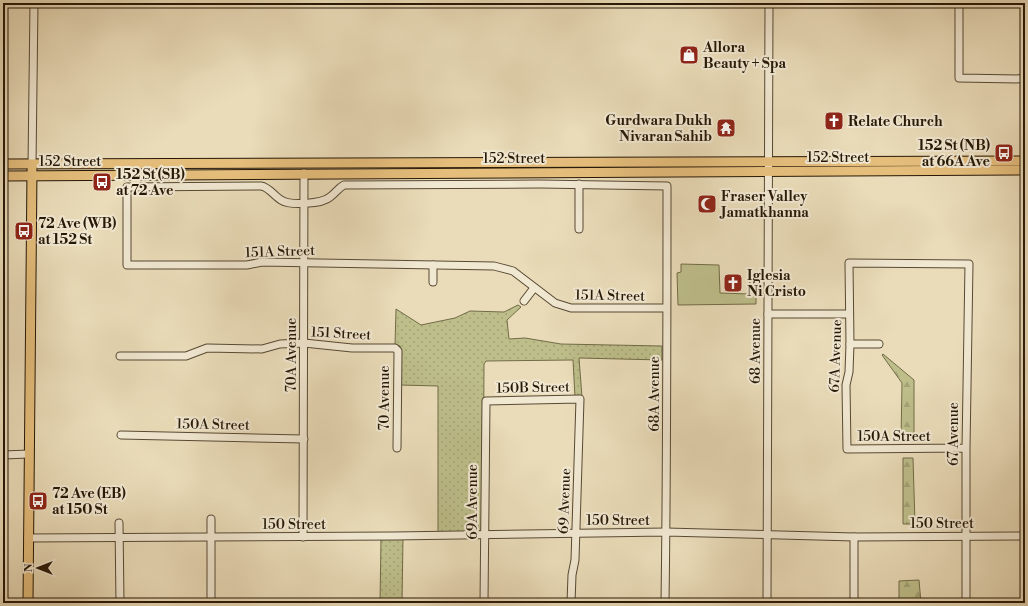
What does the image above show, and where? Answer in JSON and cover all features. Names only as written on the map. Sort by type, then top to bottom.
[{"type":"main road","name":"152 Street","points":[[3,164],[1025,161]]},
{"type":"main road","points":[[304,174],[309,170],[351,164]]},
{"type":"main road","points":[[28,603],[32,165]]},
{"type":"main road","name":"152 Street","points":[[3,176],[1025,170]]},
{"type":"street","points":[[32,165],[34,3]]},
{"type":"street","name":"68 Avenue","points":[[767,603],[769,3]]},
{"type":"street","points":[[959,3],[959,78],[1025,79]]},
{"type":"street","name":"70A Avenue","points":[[303,537],[304,174]]},
{"type":"street","points":[[305,203],[322,202],[331,197],[338,188],[344,185],[580,184],[579,230]]},
{"type":"street","name":"68A Avenue","points":[[580,184],[667,186],[665,603]]},
{"type":"street","name":"151A Street","points":[[305,203],[284,202],[266,187],[127,187],[127,265],[247,265],[262,262],[304,262],[494,266],[513,272],[555,303],[570,308],[667,308]]},
{"type":"street","name":"67 Avenue","points":[[849,263],[969,264],[966,448],[966,603]]},
{"type":"street","name":"67A Avenue","points":[[846,449],[846,385],[849,372],[850,344],[849,263]]},
{"type":"street","points":[[433,265],[434,282]]},
{"type":"street","points":[[524,301],[534,288]]},
{"type":"street","points":[[768,314],[849,314]]},
{"type":"street","name":"151 Street","points":[[120,356],[186,356],[207,348],[262,349],[280,344],[304,343],[352,348],[395,348]]},
{"type":"street","points":[[850,344],[879,344]]},
{"type":"street","name":"70 Avenue","points":[[395,348],[398,351],[397,448]]},
{"type":"street","name":"150B Street","points":[[486,401],[580,399]]},
{"type":"street","name":"69 Avenue","points":[[571,603],[572,575],[575,560],[580,399]]},
{"type":"street","name":"69A Avenue","points":[[484,603],[486,401]]},
{"type":"street","name":"150A Street","points":[[121,436],[304,439]]},
{"type":"street","name":"150A Street","points":[[846,449],[966,448]]},
{"type":"street","points":[[3,455],[29,454]]},
{"type":"street","points":[[211,519],[211,603]]},
{"type":"street","points":[[120,523],[120,603]]},
{"type":"street","name":"150 Street","points":[[28,538],[303,537],[666,532],[854,537],[1025,536]]},
{"type":"street","points":[[854,537],[854,603]]},
{"type":"green space","points":[[681,264],[719,265],[720,293],[749,294],[750,280],[756,279],[756,304],[678,305],[677,273],[681,272]]},
{"type":"green space","points":[[518,305],[521,307],[507,320],[509,339],[525,338],[561,344],[662,346],[662,360],[579,358],[582,397],[575,397],[573,360],[486,361],[484,364],[483,533],[438,533],[438,386],[400,385],[400,346],[395,345],[396,309],[421,325],[455,318],[470,311],[504,312]]},
{"type":"green space","points":[[883,354],[914,380],[914,441],[901,441],[902,383],[882,355]]},
{"type":"green space","points":[[903,458],[913,458],[915,524],[903,524]]},
{"type":"green space","points":[[381,538],[403,538],[402,603],[380,603]]},
{"type":"green space","points":[[919,580],[921,603],[899,603],[899,581]]},
{"type":"place","name":"Allora Beauty + Spa","points":[[689,55]]},
{"type":"place","name":"Relate Church","points":[[834,121]]},
{"type":"place","name":"Gurdwara Dukh Nivaran Sahib","points":[[726,128]]},
{"type":"place","name":"152 St (NB) at 66A Ave","points":[[1004,153]]},
{"type":"place","name":"152 St (SB) at 72 Ave","points":[[102,182]]},
{"type":"place","name":"Fraser Valley Jamatkhanna","points":[[707,204]]},
{"type":"place","name":"72 Ave (WB) at 152 St","points":[[24,231]]},
{"type":"place","name":"Iglesia Ni Cristo","points":[[733,283]]},
{"type":"place","name":"72 Ave (EB) at 150 St","points":[[38,501]]}]
